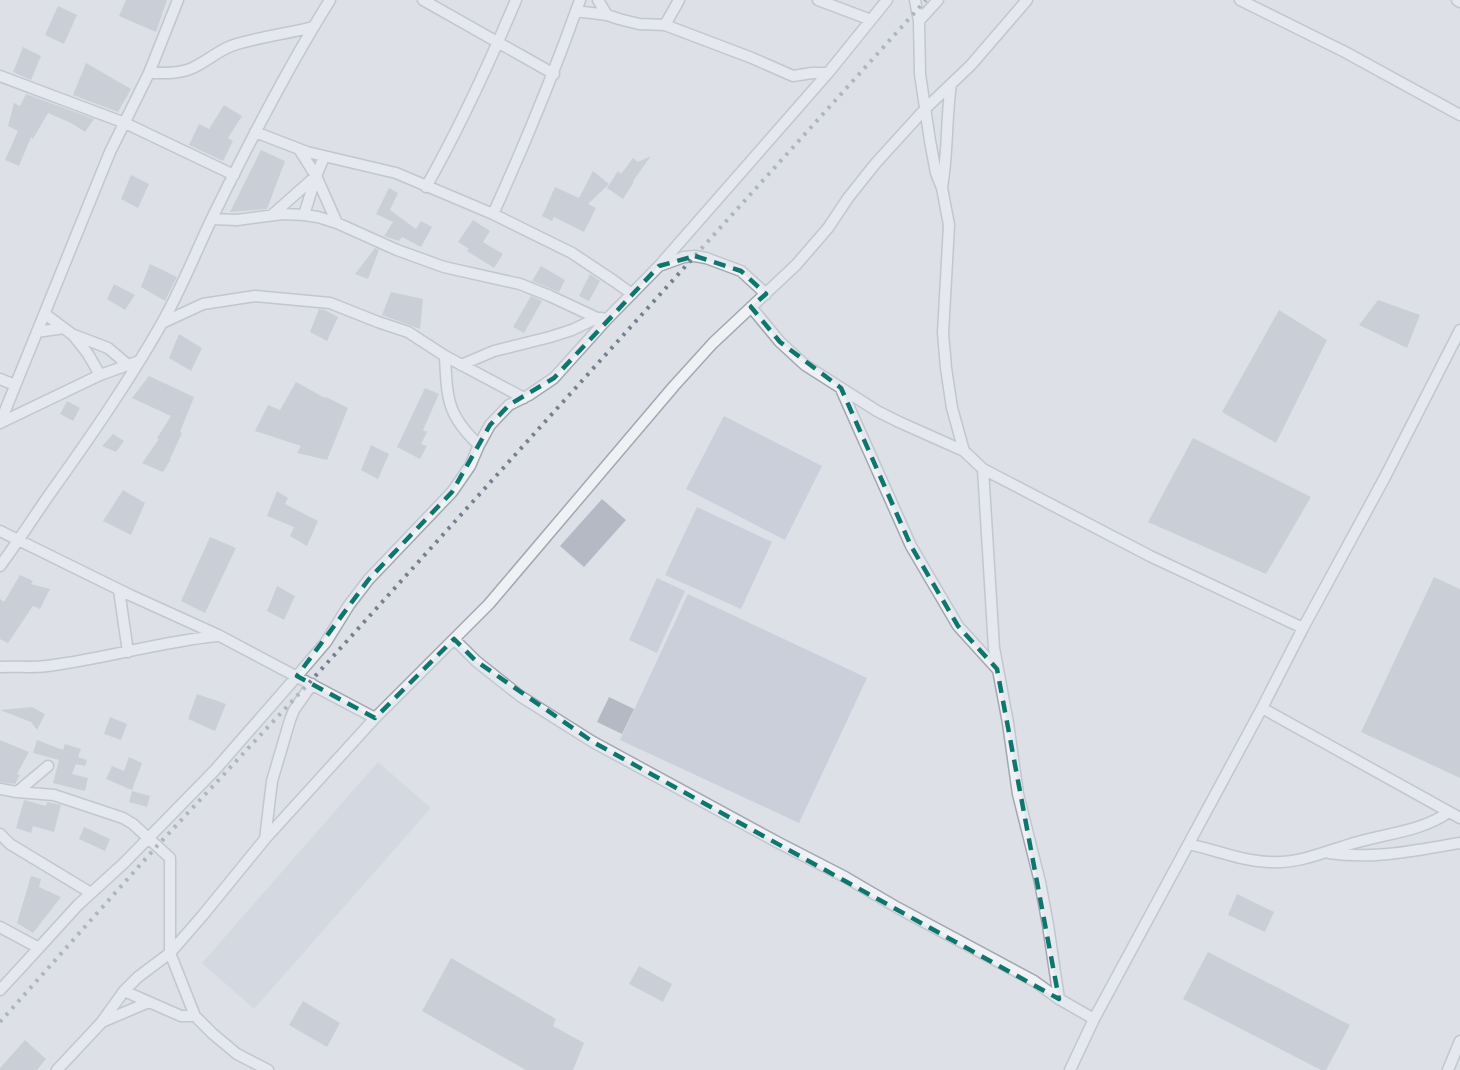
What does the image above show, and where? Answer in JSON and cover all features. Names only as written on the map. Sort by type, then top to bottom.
[{"type":"street","points":[[139,361],[100,375],[0,423],[110,152],[148,73],[178,0]]},
{"type":"street","points":[[0,566],[20,540],[162,323],[255,132],[330,0]]},
{"type":"street","points":[[423,0],[554,74]]},
{"type":"street","points":[[426,187],[460,122],[516,0]]},
{"type":"street","points":[[598,0],[607,15]]},
{"type":"street","points":[[665,25],[679,0]]},
{"type":"street","points":[[818,0],[871,20]]},
{"type":"street","points":[[2,986],[78,904],[124,863],[215,770],[326,642],[369,579],[452,492],[470,466],[490,425],[509,405],[554,378],[659,266],[828,73],[887,0]]},
{"type":"street","points":[[915,0],[919,21],[920,74],[925,109],[936,173],[942,188],[949,225],[943,333],[952,408],[964,451]]},
{"type":"street","points":[[919,21],[938,0]]},
{"type":"street","points":[[57,1070],[101,1023],[124,991],[170,952],[265,839],[375,718],[489,604],[712,343],[802,258],[828,228],[875,164],[925,109],[971,65],[1027,0]]},
{"type":"street","points":[[1240,0],[1459,112]]},
{"type":"street","points":[[493,214],[554,74],[578,5],[639,24],[665,25],[793,76],[828,73]]},
{"type":"street","points":[[148,73],[190,70],[231,46],[313,27]]},
{"type":"street","points":[[0,76],[125,123],[234,175]]},
{"type":"street","points":[[942,188],[946,163],[951,84]]},
{"type":"street","points":[[255,132],[324,157],[396,174],[493,214],[572,253],[632,294]]},
{"type":"street","points":[[298,149],[316,176],[337,223]]},
{"type":"street","points":[[304,215],[324,157]]},
{"type":"street","points":[[270,217],[316,176]]},
{"type":"street","points":[[212,219],[237,220],[283,214],[304,215],[337,223],[397,250],[444,267],[520,284],[597,318],[608,318]]},
{"type":"street","points":[[659,266],[684,257],[706,258],[741,271],[766,294]]},
{"type":"street","points":[[162,323],[203,304],[255,296],[330,303],[408,332],[445,356],[524,398]]},
{"type":"street","points":[[751,307],[780,342],[805,365],[877,411],[964,451],[983,469],[1150,556],[1303,628]]},
{"type":"street","points":[[45,314],[73,335],[88,354],[100,375]]},
{"type":"street","points":[[461,364],[494,351],[572,330],[597,318]]},
{"type":"street","points":[[37,332],[64,327]]},
{"type":"street","points":[[1070,1070],[1094,1019],[1385,477],[1460,330]]},
{"type":"street","points":[[73,335],[108,348],[128,365]]},
{"type":"street","points":[[445,356],[448,396],[453,414],[479,445]]},
{"type":"street","points":[[0,379],[15,385]]},
{"type":"street","points":[[841,388],[911,546],[958,626],[997,669]]},
{"type":"street","points":[[983,469],[991,578],[991,618],[997,669],[1008,723],[1018,794],[1040,882],[1059,999]]},
{"type":"street","points":[[0,531],[119,590],[218,635],[375,718]]},
{"type":"street","points":[[119,590],[128,652]]},
{"type":"street","points":[[0,667],[45,666],[218,635]]},
{"type":"street","points":[[454,639],[476,661],[520,696],[593,742],[1034,981],[1059,999],[1094,1019]]},
{"type":"street","points":[[265,839],[272,781],[290,720],[294,710],[312,684]]},
{"type":"street","points":[[1262,708],[1460,818]]},
{"type":"street","points":[[17,792],[48,766]]},
{"type":"street","points":[[0,789],[54,795],[123,818],[133,824],[170,858],[170,952],[195,1016],[237,1054],[268,1070]]},
{"type":"street","points":[[1189,844],[1270,862],[1301,860],[1356,842],[1418,827],[1439,819],[1449,812]]},
{"type":"street","points":[[0,834],[10,844],[91,893]]},
{"type":"street","points":[[1328,852],[1362,856],[1460,843]]},
{"type":"street","points":[[0,927],[39,948]]},
{"type":"street","points":[[124,991],[181,1016],[195,1016]]},
{"type":"street","points":[[101,1023],[149,1002]]},
{"type":"street","points":[[1448,1070],[1460,1041]]},
{"type":"highlighted area","points":[[695,256],[741,271],[766,294],[751,307],[780,342],[841,388],[911,546],[958,626],[997,669],[1059,999],[593,742],[476,661],[454,639],[375,718],[297,676],[369,579],[452,492],[490,425],[509,405],[554,378],[659,266]]},
{"type":"shaded area","points":[[724,416],[822,466],[785,540],[686,489]]},
{"type":"shaded area","points":[[697,507],[772,542],[741,609],[665,575]]},
{"type":"shaded area","points":[[657,578],[685,591],[657,653],[629,640]]},
{"type":"shaded area","points":[[688,594],[867,678],[799,823],[620,740]]},
{"type":"shaded area","points":[[378,762],[431,808],[254,1009],[202,963]]},
{"type":"building","points":[[126,0],[167,0],[156,32],[119,16]]},
{"type":"building","points":[[58,6],[77,15],[64,44],[45,35]]},
{"type":"building","points":[[23,47],[41,56],[31,80],[13,72]]},
{"type":"building","points":[[86,63],[131,89],[118,112],[73,95]]},
{"type":"building","points":[[26,94],[94,119],[85,132],[48,113],[33,139],[31,137],[19,166],[5,160],[18,131],[8,126],[14,103],[20,106]]},
{"type":"building","points":[[224,105],[242,116],[228,138],[233,141],[223,161],[189,145],[199,124],[209,129]]},
{"type":"building","points":[[261,150],[285,161],[267,209],[230,212]]},
{"type":"building","points":[[651,156],[623,199],[607,188],[618,171],[621,174],[633,158],[638,162]]},
{"type":"building","points":[[593,171],[609,184],[588,204],[596,208],[584,232],[554,217],[552,221],[542,216],[555,187],[579,198]]},
{"type":"building","points":[[131,175],[149,184],[138,208],[121,199]]},
{"type":"building","points":[[389,188],[398,193],[390,210],[416,229],[421,221],[432,227],[421,247],[402,237],[399,241],[384,236],[393,222],[376,214]]},
{"type":"building","points":[[473,220],[490,231],[483,242],[503,254],[494,268],[467,251],[469,249],[458,242]]},
{"type":"building","points":[[375,248],[379,250],[368,279],[355,274]]},
{"type":"building","points":[[150,264],[177,277],[165,301],[141,287]]},
{"type":"building","points":[[541,266],[565,280],[559,292],[532,281]]},
{"type":"building","points":[[590,274],[600,281],[589,301],[579,296]]},
{"type":"building","points":[[114,284],[135,295],[125,310],[107,299]]},
{"type":"building","points":[[391,292],[423,299],[420,329],[382,315]]},
{"type":"building","points":[[531,296],[542,301],[524,333],[513,327]]},
{"type":"building","points":[[1378,300],[1420,315],[1407,348],[1359,325]]},
{"type":"building","points":[[319,309],[338,317],[327,341],[310,332]]},
{"type":"building","points":[[1279,310],[1327,340],[1276,443],[1222,412]]},
{"type":"building","points":[[179,334],[202,348],[191,371],[169,358]]},
{"type":"building","points":[[149,376],[194,397],[180,432],[182,433],[163,472],[142,463],[159,439],[157,438],[171,416],[132,398]]},
{"type":"building","points":[[296,382],[348,408],[327,460],[297,453],[301,446],[255,431],[268,405],[280,410]]},
{"type":"building","points":[[425,388],[439,394],[423,430],[427,432],[421,444],[427,446],[420,459],[397,447]]},
{"type":"building","points":[[67,401],[80,408],[73,421],[60,414]]},
{"type":"building","points":[[113,434],[124,441],[116,452],[102,446]]},
{"type":"building","points":[[1193,438],[1311,497],[1266,574],[1148,522]]},
{"type":"building","points":[[371,445],[389,454],[378,479],[361,470]]},
{"type":"building","points":[[123,490],[145,503],[131,535],[103,521]]},
{"type":"building","points":[[277,491],[288,498],[285,504],[318,521],[307,546],[290,536],[294,527],[267,516]]},
{"type":"building","points":[[602,499],[626,520],[584,567],[560,546]]},
{"type":"building","points":[[210,537],[236,548],[205,613],[181,601]]},
{"type":"building","points":[[20,575],[33,581],[31,584],[50,589],[40,609],[33,606],[8,643],[0,639],[0,599],[4,602]]},
{"type":"building","points":[[1434,577],[1460,589],[1460,778],[1361,732]]},
{"type":"building","points":[[277,586],[295,596],[284,620],[267,611]]},
{"type":"building","points":[[197,694],[226,704],[215,731],[188,719]]},
{"type":"building","points":[[609,697],[634,709],[622,734],[597,722]]},
{"type":"building","points":[[32,707],[45,714],[37,730],[31,722],[0,710]]},
{"type":"building","points":[[110,717],[127,724],[121,740],[104,734]]},
{"type":"building","points":[[0,740],[29,752],[17,774],[20,775],[15,784],[0,782]]},
{"type":"building","points":[[37,740],[63,750],[65,744],[81,749],[78,757],[87,760],[85,766],[76,764],[72,774],[88,778],[85,791],[53,783],[59,760],[33,753]]},
{"type":"building","points":[[129,757],[142,763],[132,790],[106,779],[112,766],[124,771]]},
{"type":"building","points":[[132,791],[150,796],[147,807],[129,802]]},
{"type":"building","points":[[24,800],[46,806],[47,802],[61,805],[54,832],[33,826],[31,833],[16,828]]},
{"type":"building","points":[[84,827],[110,839],[105,851],[79,839]]},
{"type":"building","points":[[31,876],[41,879],[39,887],[61,897],[33,933],[17,923]]},
{"type":"building","points":[[1237,894],[1274,912],[1265,932],[1228,915]]},
{"type":"building","points":[[1208,952],[1350,1025],[1326,1070],[1321,1070],[1183,999]]},
{"type":"building","points":[[451,958],[556,1019],[553,1026],[584,1043],[573,1070],[526,1070],[422,1011]]},
{"type":"building","points":[[639,966],[672,984],[663,1002],[629,984]]},
{"type":"building","points":[[303,1001],[340,1023],[327,1047],[289,1025]]},
{"type":"building","points":[[25,1040],[46,1059],[37,1070],[0,1070],[0,1068]]},
{"type":"railway","points":[[0,1022],[157,846],[309,683],[926,0]]}]
